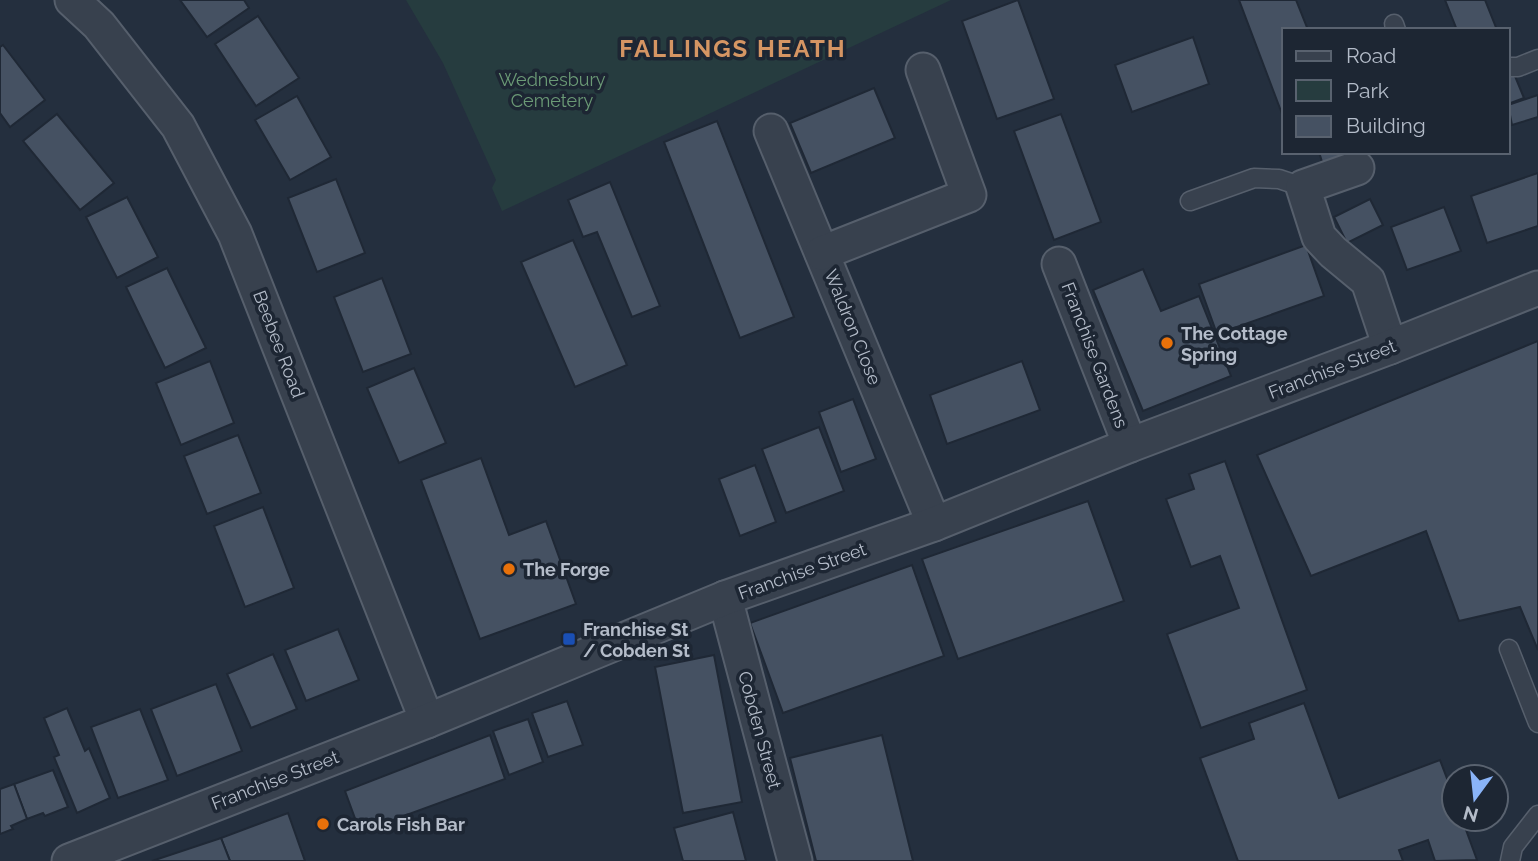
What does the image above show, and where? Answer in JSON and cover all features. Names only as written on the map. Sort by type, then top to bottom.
[{"type":"street","name":"Beebee Road","points":[[72,0],[99,25],[178,126],[235,234],[427,721]]},
{"type":"street","points":[[822,253],[969,195],[923,70]]},
{"type":"street","name":"Waldron Close","points":[[771,131],[933,524]]},
{"type":"street","points":[[1357,168],[1303,187],[1320,237],[1333,253],[1368,281],[1390,347]]},
{"type":"street","name":"Franchise Gardens","points":[[1059,264],[1130,445]]},
{"type":"street","name":"Franchise Street","points":[[69,861],[110,853],[725,598],[933,524],[1538,288]]},
{"type":"street","name":"Cobden Street","points":[[725,598],[795,861]]},
{"type":"lane","points":[[1510,66],[1518,67],[1538,59]]},
{"type":"lane","points":[[1190,201],[1254,178],[1279,179],[1303,187]]},
{"type":"lane","points":[[1509,649],[1538,723]]},
{"type":"lane","points":[[1510,861],[1513,847],[1538,815]]},
{"type":"green space","name":"Wednesbury Cemetery","points":[[406,0],[951,0],[502,211],[492,188],[496,180],[443,63]]},
{"type":"building","points":[[180,0],[244,0],[249,8],[207,37]]},
{"type":"building","points":[[1018,0],[1054,99],[997,119],[962,21]]},
{"type":"building","points":[[1239,0],[1296,0],[1307,28],[1282,28],[1282,114]]},
{"type":"building","points":[[1445,0],[1485,0],[1496,28],[1456,28]]},
{"type":"building","points":[[258,16],[299,78],[256,106],[215,44]]},
{"type":"building","points":[[1193,37],[1209,84],[1132,112],[1115,65]]},
{"type":"building","points":[[3,45],[45,100],[10,127],[0,113],[0,47]]},
{"type":"building","points":[[1510,64],[1524,98],[1510,103]]},
{"type":"building","points":[[874,88],[895,138],[811,173],[790,123]]},
{"type":"building","points":[[1538,95],[1538,117],[1512,125],[1510,104]]},
{"type":"building","points":[[297,96],[331,157],[290,180],[255,120]]},
{"type":"building","points":[[57,114],[114,183],[80,210],[23,141]]},
{"type":"building","points":[[1061,114],[1101,222],[1054,240],[1014,131]]},
{"type":"building","points":[[717,121],[794,317],[740,338],[664,142]]},
{"type":"building","points":[[1320,154],[1351,154],[1323,165]]},
{"type":"building","points":[[1538,173],[1538,226],[1487,243],[1471,196]]},
{"type":"building","points":[[336,179],[365,253],[317,272],[288,198]]},
{"type":"building","points":[[610,182],[660,306],[632,317],[597,232],[583,237],[568,200]]},
{"type":"building","points":[[127,197],[158,257],[117,278],[86,217]]},
{"type":"building","points":[[1370,199],[1383,225],[1347,243],[1334,217]]},
{"type":"building","points":[[1444,207],[1461,251],[1407,270],[1391,227]]},
{"type":"building","points":[[573,240],[627,365],[575,387],[521,262]]},
{"type":"building","points":[[1306,245],[1324,296],[1217,334],[1199,284]]},
{"type":"building","points":[[167,268],[206,348],[165,368],[126,287]]},
{"type":"building","name":"The Cottage Spring","points":[[1143,269],[1161,311],[1199,296],[1231,376],[1143,411],[1093,290]]},
{"type":"building","points":[[382,278],[411,354],[363,372],[334,297]]},
{"type":"building","points":[[1538,341],[1538,650],[1520,607],[1459,621],[1426,531],[1311,576],[1257,455]]},
{"type":"building","points":[[210,361],[234,423],[181,445],[156,383]]},
{"type":"building","points":[[1022,361],[1040,410],[947,444],[930,395]]},
{"type":"building","points":[[414,368],[446,443],[399,463],[367,388]]},
{"type":"building","points":[[853,399],[876,459],[841,472],[819,412]]},
{"type":"building","points":[[819,427],[844,491],[786,513],[762,449]]},
{"type":"building","points":[[238,435],[261,493],[207,514],[184,456]]},
{"type":"building","name":"The Forge","points":[[481,458],[509,535],[546,521],[576,604],[480,639],[421,480]]},
{"type":"building","points":[[1225,461],[1307,690],[1201,728],[1167,634],[1239,608],[1220,556],[1191,567],[1166,499],[1194,489],[1189,474]]},
{"type":"building","points":[[755,465],[776,522],[740,536],[719,479]]},
{"type":"building","points":[[1088,501],[1124,601],[958,659],[922,559]]},
{"type":"building","points":[[263,507],[294,588],[245,607],[214,526]]},
{"type":"building","points":[[912,565],[944,656],[783,713],[750,623]]},
{"type":"building","points":[[338,629],[359,680],[306,701],[285,650]]},
{"type":"building","points":[[273,654],[297,709],[251,728],[227,674]]},
{"type":"building","points":[[714,655],[742,802],[683,813],[655,667]]},
{"type":"building","points":[[216,684],[242,751],[177,776],[151,709]]},
{"type":"building","points":[[567,701],[583,745],[548,757],[532,713]]},
{"type":"building","points":[[1304,703],[1339,798],[1440,760],[1440,833],[1467,833],[1477,860],[1435,861],[1428,840],[1399,850],[1403,861],[1238,861],[1200,758],[1254,739],[1249,723]]},
{"type":"building","points":[[67,708],[85,751],[89,748],[110,798],[77,813],[54,757],[59,755],[44,718]]},
{"type":"building","points":[[140,709],[168,780],[118,798],[91,727]]},
{"type":"building","points":[[528,719],[543,762],[509,775],[493,731]]},
{"type":"building","points":[[490,735],[505,779],[360,832],[345,791]]},
{"type":"building","points":[[882,735],[913,861],[816,861],[790,758]]},
{"type":"building","points":[[53,770],[68,807],[45,816],[43,813],[27,819],[14,784]]},
{"type":"building","points":[[14,784],[27,819],[0,834],[0,789]]},
{"type":"building","points":[[733,812],[746,861],[683,861],[674,828]]},
{"type":"building","points":[[288,813],[305,861],[230,861],[221,838]]},
{"type":"building","points":[[221,838],[230,861],[152,861]]},
{"type":"place","name":"The Cottage Spring","points":[[1167,343]]},
{"type":"place","name":"The Forge","points":[[509,569]]},
{"type":"place","name":"Franchise St / Cobden St","points":[[569,639]]},
{"type":"place","name":"Carols Fish Bar","points":[[323,824]]},
{"type":"district","name":"FALLINGS HEATH","points":[[733,48]]}]
